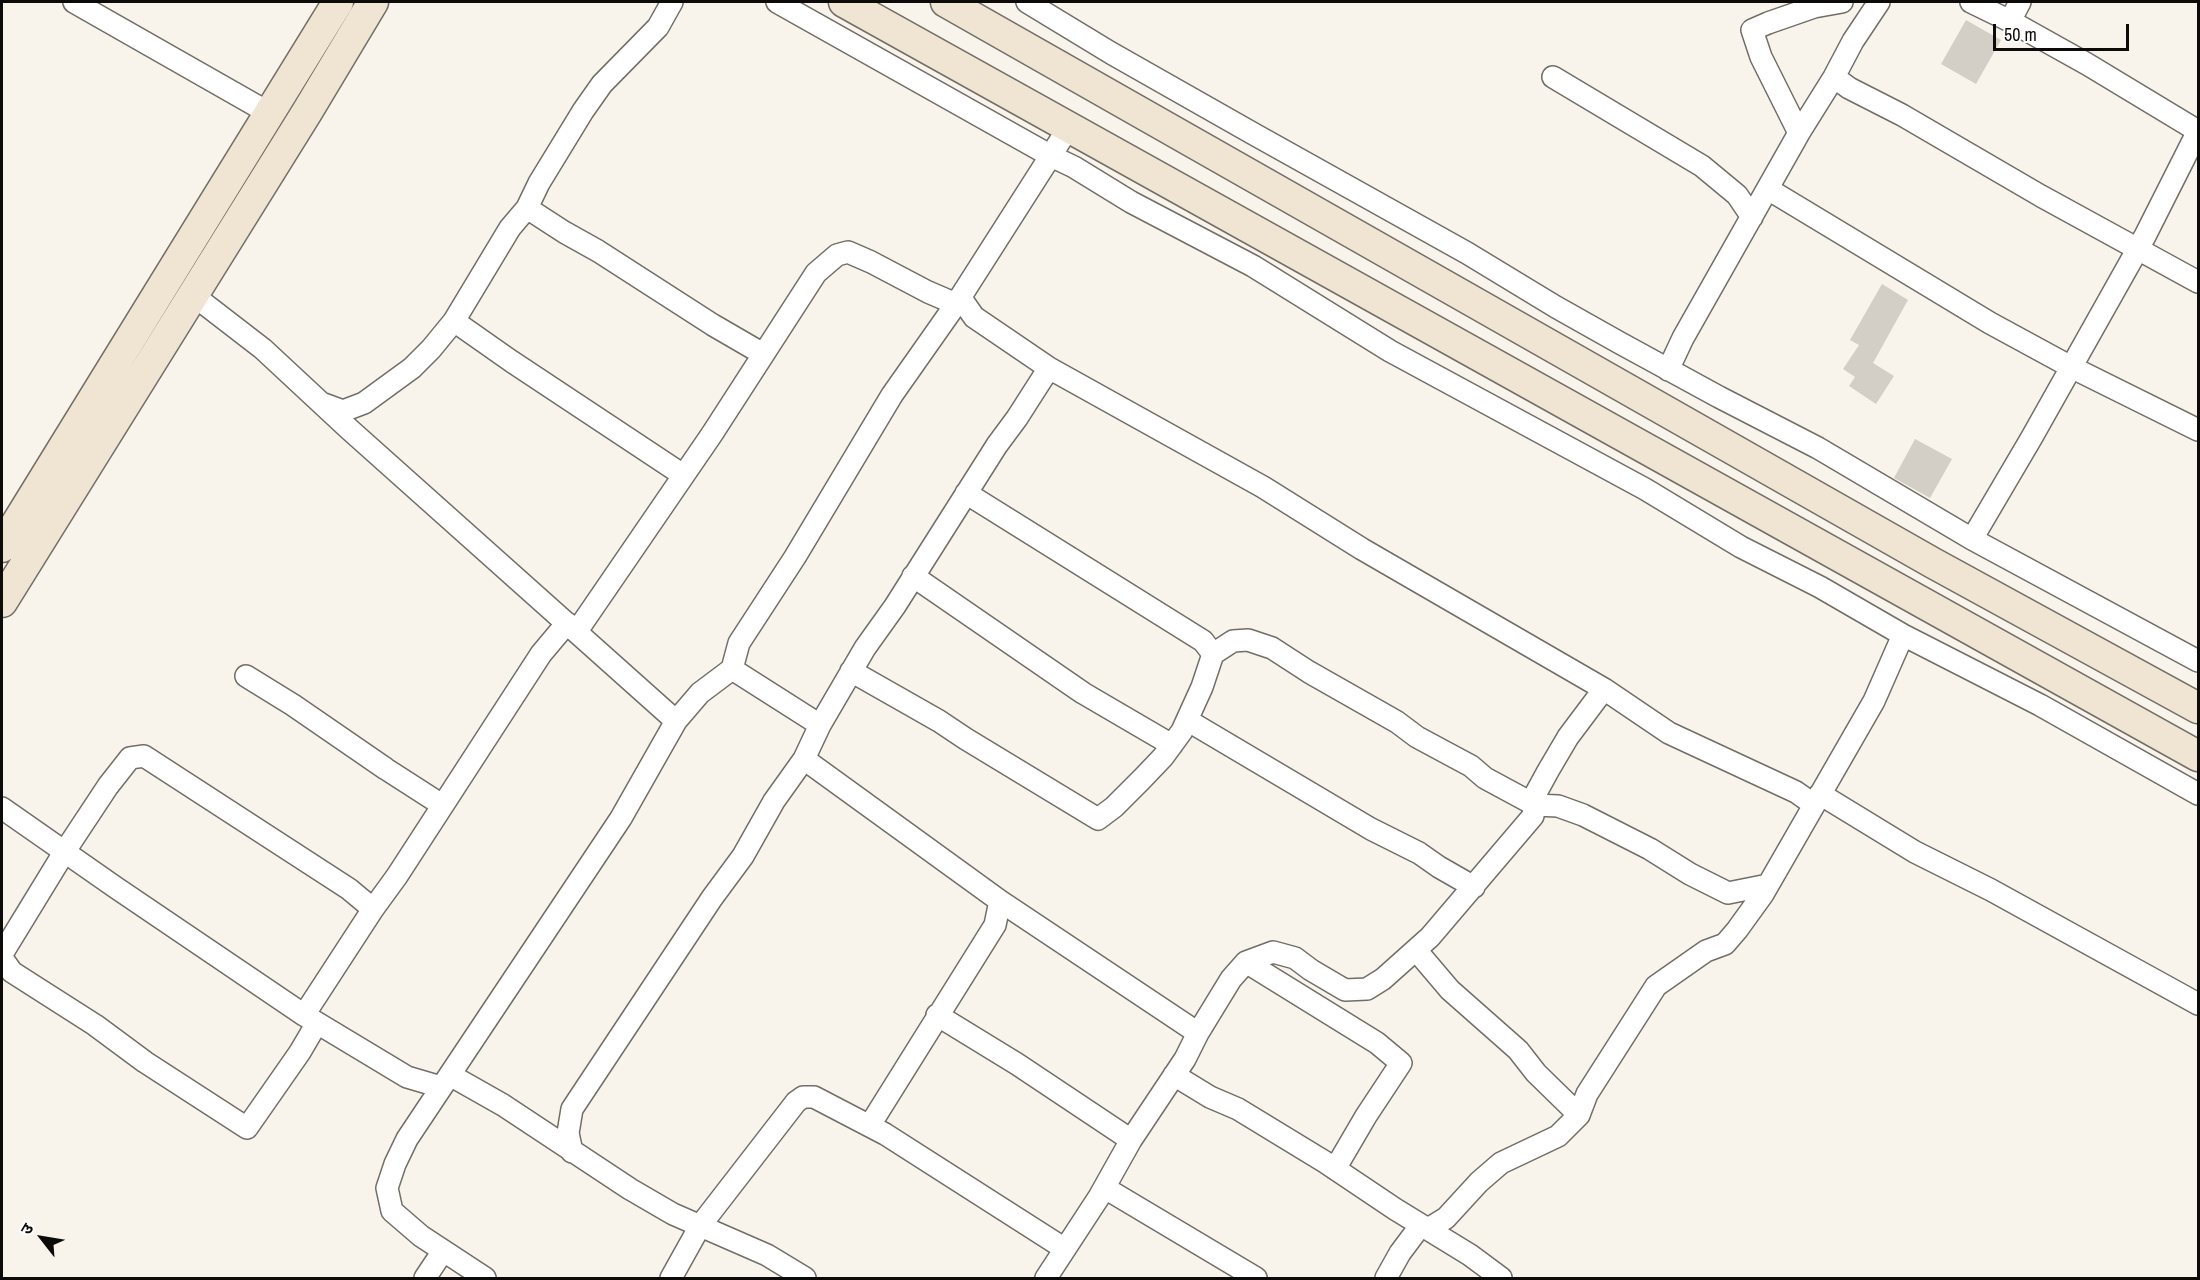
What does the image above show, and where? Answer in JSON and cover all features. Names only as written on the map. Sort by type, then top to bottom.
[{"type":"street","points":[[74,2],[269,113]]},
{"type":"street","points":[[2,547],[338,2]]},
{"type":"street","points":[[2,602],[372,2]]},
{"type":"street","points":[[323,404],[343,411],[364,403],[412,368],[431,349],[454,321],[510,228],[527,208],[539,183],[583,111],[602,84],[658,27],[672,2]]},
{"type":"street","points":[[777,2],[1253,266],[1390,351],[1646,489],[1742,547],[1820,587],[1903,635],[2040,705],[2199,794]]},
{"type":"street","points":[[844,2],[2199,756]]},
{"type":"street","points":[[946,2],[1933,563],[2199,708]]},
{"type":"street","points":[[1027,2],[1668,370],[1818,448],[1972,539],[2199,661]]},
{"type":"street","points":[[1799,133],[1761,57],[1752,30],[1814,8],[1842,2]]},
{"type":"street","points":[[1668,370],[1683,338],[1799,133],[1834,77],[1853,41],[1880,2]]},
{"type":"street","points":[[1971,2],[2088,64],[2198,131],[2138,249],[1972,539]]},
{"type":"street","points":[[2010,21],[2020,2]]},
{"type":"street","points":[[1553,77],[1702,166],[1737,195],[1752,217]]},
{"type":"street","points":[[1834,77],[1849,88],[1902,115],[2041,196],[2199,282]]},
{"type":"street","points":[[485,1278],[443,1251],[392,1211],[387,1188],[407,1139],[621,818],[676,721],[700,693],[732,669],[739,643],[795,557],[892,395],[958,300],[1097,87]]},
{"type":"street","points":[[1768,189],[1990,323],[2071,367],[2199,430]]},
{"type":"street","points":[[527,208],[713,325],[764,354]]},
{"type":"street","points":[[373,909],[349,889],[144,756],[130,758],[108,786],[65,850],[2,956],[12,972],[247,1128],[300,1052],[311,1019],[373,909],[397,876],[541,654],[572,627],[683,476],[816,273],[837,255],[848,252],[928,292],[958,300],[974,317],[1049,368],[1263,487],[1362,549],[1604,689],[1670,733],[1796,792],[1817,799],[1991,890],[2199,1004]]},
{"type":"street","points":[[170,275],[263,349],[676,721]]},
{"type":"street","points":[[454,321],[683,476]]},
{"type":"street","points":[[572,1152],[568,1133],[572,1109],[636,1011],[743,856],[774,801],[804,759],[820,725],[851,671],[1049,368]]},
{"type":"street","points":[[966,493],[1203,641],[1213,654]]},
{"type":"street","points":[[913,576],[1083,693],[1172,745]]},
{"type":"street","points":[[1386,1278],[1400,1253],[1425,1227],[1446,1218],[1479,1182],[1501,1163],[1558,1136],[1579,1115],[1593,1085],[1656,986],[1697,956],[1725,944],[1737,930],[1768,885],[1874,701],[1903,635]]},
{"type":"street","points":[[851,671],[939,721],[1098,819],[1114,807],[1163,757],[1182,731],[1213,654],[1233,641],[1248,640],[1272,648],[1471,766],[1485,778],[1535,805],[1558,806],[1583,815],[1728,893],[1768,885]]},
{"type":"street","points":[[732,669],[820,725]]},
{"type":"street","points":[[246,676],[442,805]]},
{"type":"street","points":[[1046,1278],[1105,1188],[1131,1140],[1185,1059],[1230,979],[1246,962],[1273,952],[1295,958],[1345,990],[1367,989],[1383,979],[1416,950],[1474,887],[1533,816],[1536,793],[1568,737],[1604,689]]},
{"type":"street","points":[[1187,720],[1474,887]]},
{"type":"street","points":[[804,759],[1000,901],[1198,1033]]},
{"type":"street","points":[[2,808],[311,1019],[407,1077],[446,1081],[503,1105],[572,1152],[672,1214],[767,1255],[805,1278]]},
{"type":"street","points":[[870,1125],[994,925],[1000,901]]},
{"type":"street","points":[[1416,950],[1450,990],[1518,1050],[1536,1073],[1579,1115]]},
{"type":"street","points":[[1246,962],[1377,1043],[1401,1063],[1335,1169]]},
{"type":"street","points":[[937,1015],[1017,1064],[1131,1140]]},
{"type":"street","points":[[1174,1075],[1210,1097],[1238,1109],[1335,1169],[1470,1255],[1501,1278]]},
{"type":"street","points":[[671,1278],[700,1226],[796,1102],[803,1097],[814,1097],[870,1125],[1065,1249]]},
{"type":"street","points":[[1105,1188],[1256,1278]]},
{"type":"street","points":[[425,1278],[443,1251]]},
{"type":"building","points":[[1966,20],[2001,40],[1976,84],[1941,64]]},
{"type":"building","points":[[1882,284],[1908,300],[1873,363],[1894,376],[1876,404],[1849,386],[1855,377],[1843,369],[1859,345],[1850,340]]},
{"type":"building","points":[[1915,439],[1952,459],[1930,498],[1894,478]]}]
